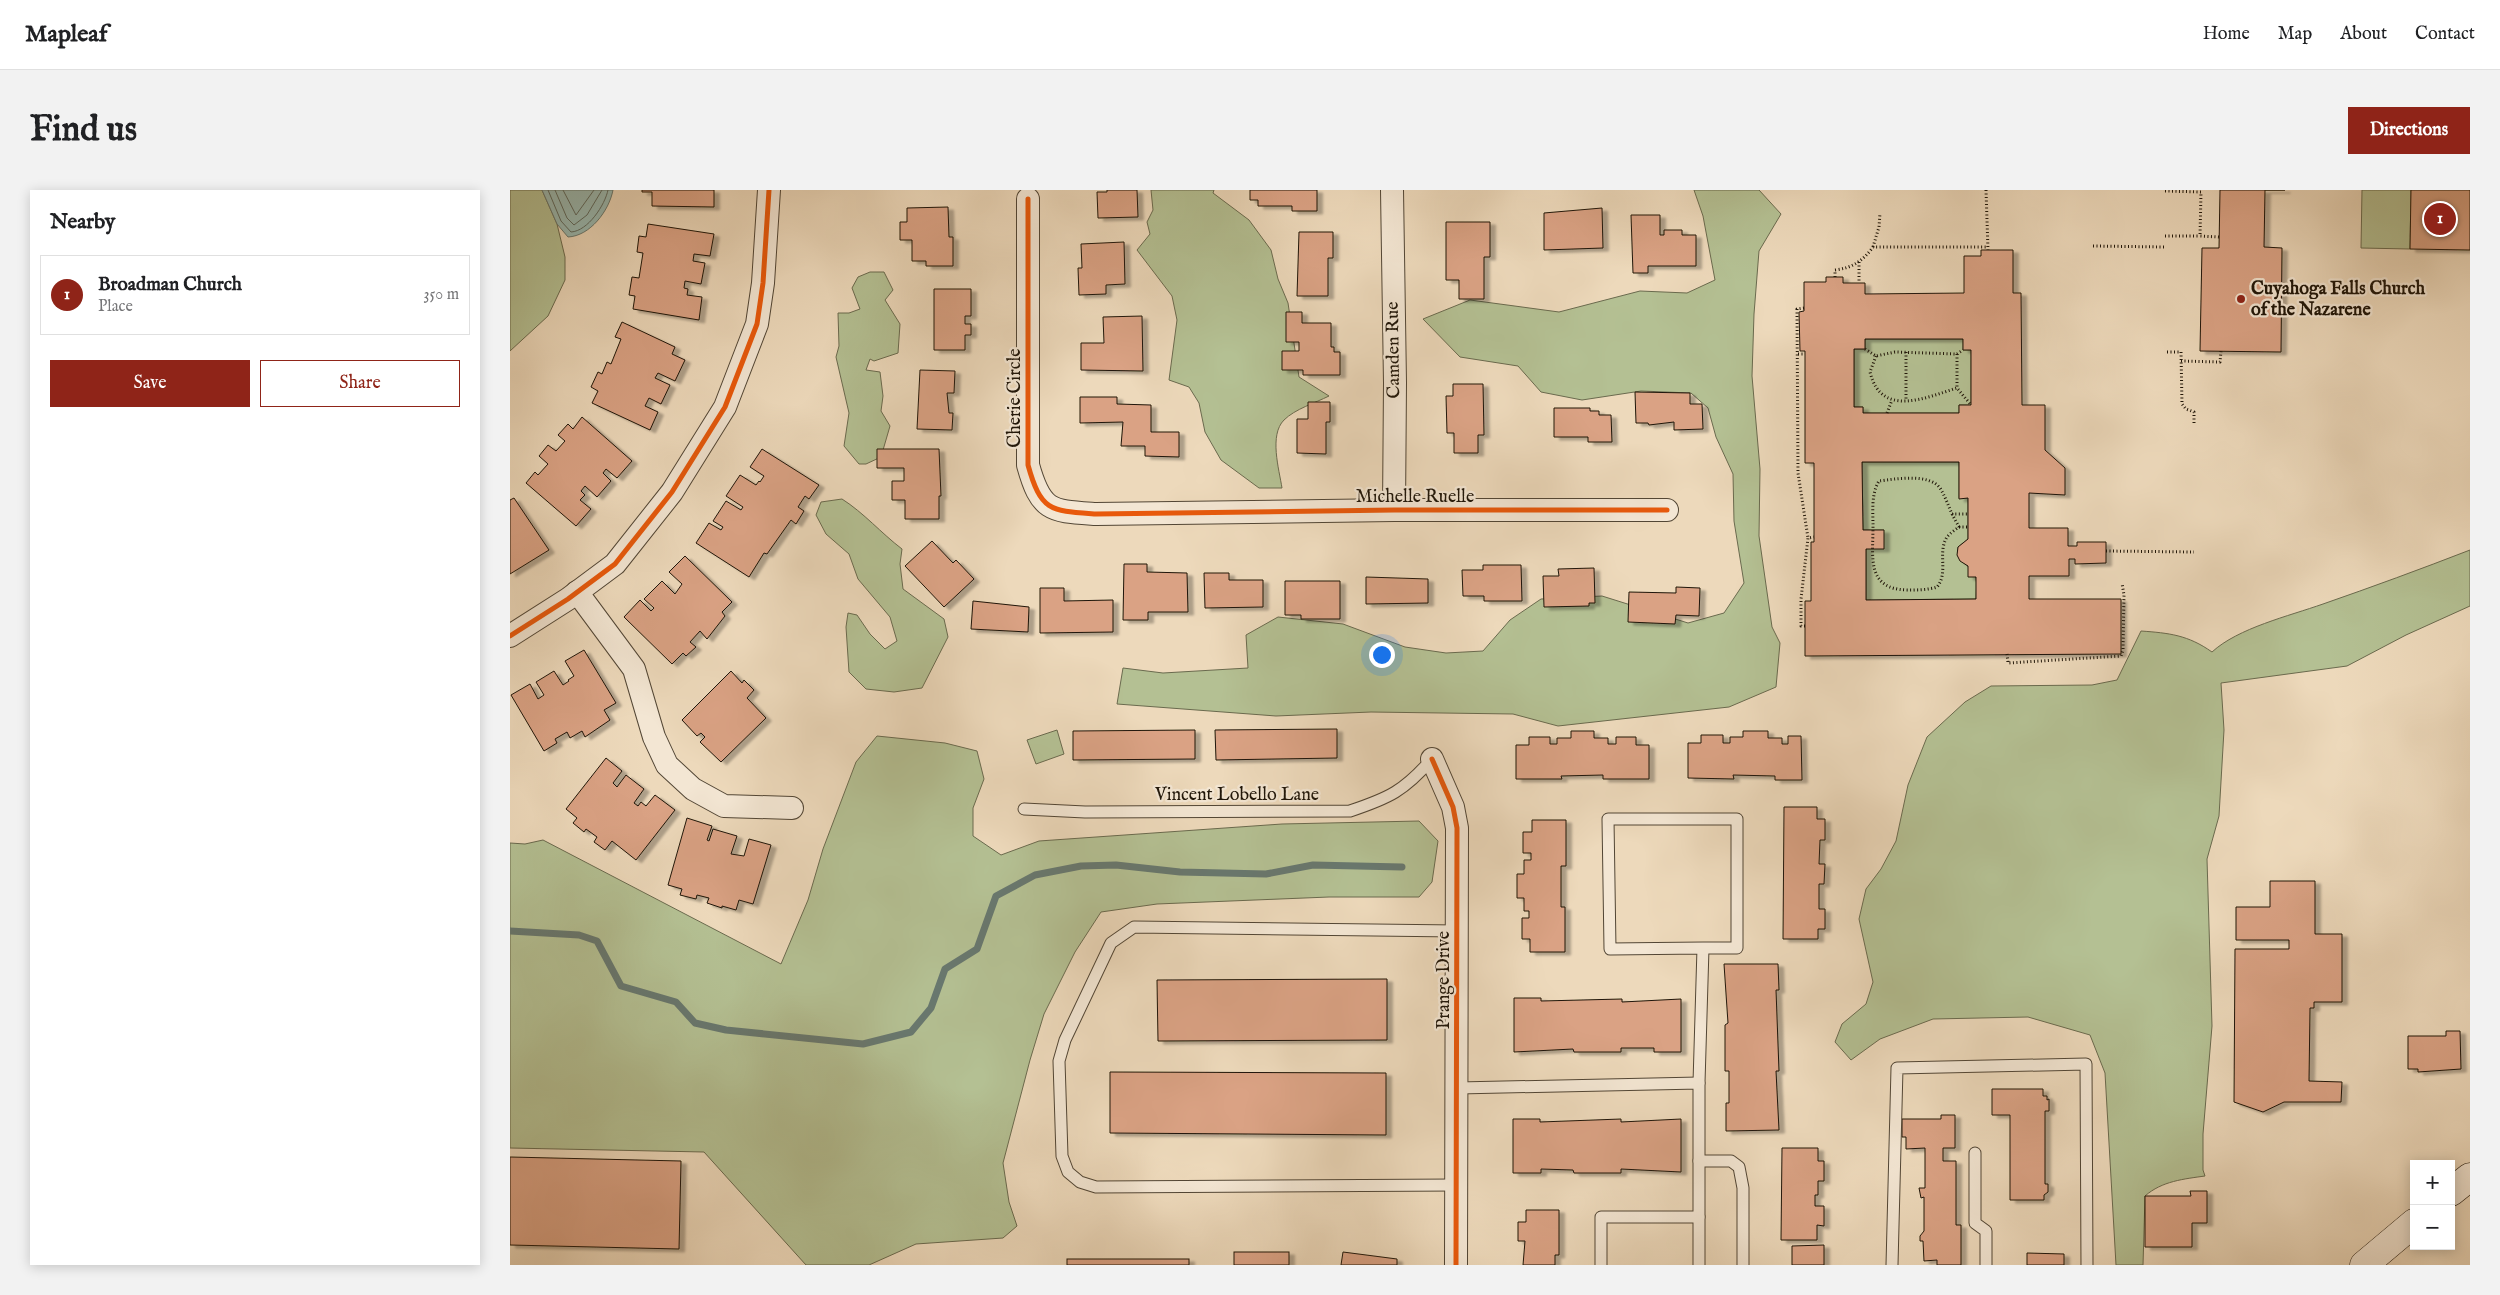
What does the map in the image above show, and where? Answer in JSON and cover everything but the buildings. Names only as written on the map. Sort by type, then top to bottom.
[{"type":"main road","points":[[2455,1189],[2470,1177]]},
{"type":"main road","points":[[2364,1265],[2410,1226]]},
{"type":"street","points":[[510,636],[577,592],[615,564],[672,492],[725,407],[756,324],[763,283],[769,190]]},
{"type":"street","name":"Camden Rue","points":[[1392,190],[1395,382],[1394,510]]},
{"type":"street","name":"Cherie Circle","points":[[1028,198],[1028,465],[1034,489],[1045,503],[1061,512],[1162,513]]},
{"type":"street","name":"Michelle Ruelle","points":[[1162,513],[1394,510],[1667,510]]},
{"type":"street","points":[[577,592],[634,669],[654,736],[667,765],[693,789],[724,806],[792,808]]},
{"type":"street","name":"Prange Drive","points":[[1432,759],[1453,807],[1457,828],[1458,1088],[1456,1265]]},
{"type":"lane","name":"Vincent Lobello Lane","points":[[1024,809],[1084,812],[1350,811],[1382,800],[1403,789],[1432,759]]},
{"type":"lane","points":[[1608,819],[1737,819],[1738,948],[1703,948],[1610,949],[1608,819]]},
{"type":"lane","points":[[1456,1185],[1096,1187],[1080,1182],[1068,1172],[1062,1156],[1059,1061],[1065,1040],[1111,943],[1134,927],[1457,932]]},
{"type":"lane","points":[[1699,1265],[1699,1083],[1703,948]]},
{"type":"lane","points":[[1892,1265],[1897,1068],[2086,1064],[2087,1265]]},
{"type":"lane","points":[[1458,1088],[1699,1083]]},
{"type":"lane","points":[[1975,1153],[1975,1223],[1986,1231],[1986,1265]]},
{"type":"lane","points":[[1699,1161],[1731,1161],[1739,1167],[1743,1188],[1743,1265]]},
{"type":"lane","points":[[1601,1265],[1602,1217],[1699,1217]]},
{"type":"path","points":[[1873,247],[1988,248],[1986,190]]},
{"type":"path","points":[[2165,191],[2201,192],[2200,236]]},
{"type":"path","points":[[1835,277],[1835,270],[1846,268],[1859,262],[1873,247],[1879,227],[1880,213]]},
{"type":"path","points":[[2165,236],[2219,236]]},
{"type":"path","points":[[2093,246],[2165,247]]},
{"type":"path","points":[[1859,262],[1859,282]]},
{"type":"path","points":[[1804,308],[1797,309],[1798,473],[1808,538],[1801,599],[1802,626],[1805,626]]},
{"type":"path","points":[[1866,349],[1876,356]]},
{"type":"path","points":[[1957,388],[1906,402],[1892,400],[1884,397],[1872,381],[1870,372],[1876,356],[1884,353],[1957,354],[1963,350]]},
{"type":"path","points":[[2181,361],[2220,362],[2221,351]]},
{"type":"path","points":[[1906,352],[1906,402]]},
{"type":"path","points":[[2167,352],[2181,352],[2182,404],[2186,409],[2194,412],[2194,424]]},
{"type":"path","points":[[1798,354],[1805,354]]},
{"type":"path","points":[[1957,354],[1957,388],[1971,405]]},
{"type":"path","points":[[1887,413],[1892,400]]},
{"type":"path","points":[[1959,527],[1939,488],[1932,481],[1879,481],[1875,488],[1874,499],[1875,574],[1889,588],[1930,590],[1938,587],[1943,580],[1944,547],[1947,537],[1959,527],[1968,527]]},
{"type":"path","points":[[1952,514],[1968,514]]},
{"type":"path","points":[[1808,538],[1814,537]]},
{"type":"path","points":[[2106,551],[2194,552]]},
{"type":"path","points":[[2007,654],[2008,663],[2070,657],[2114,658],[2121,656],[2123,650],[2124,595],[2122,583]]},
{"type":"green space","points":[[510,190],[542,190],[557,224],[565,257],[565,280],[548,316],[510,351]]},
{"type":"green space","points":[[1151,190],[1214,190],[1213,193],[1249,220],[1271,250],[1278,279],[1288,303],[1299,377],[1329,396],[1305,406],[1284,420],[1279,426],[1276,452],[1282,488],[1259,488],[1221,460],[1205,432],[1199,403],[1189,387],[1169,380],[1177,320],[1172,296],[1137,250],[1150,234],[1147,222],[1153,210]]},
{"type":"green space","points":[[1694,190],[1759,190],[1781,214],[1759,251],[1752,376],[1760,469],[1759,536],[1772,627],[1780,643],[1776,687],[1729,707],[1558,726],[1513,714],[1371,712],[1276,716],[1117,704],[1123,668],[1163,673],[1248,668],[1246,635],[1278,617],[1343,624],[1405,647],[1446,653],[1483,651],[1510,620],[1541,599],[1602,596],[1688,623],[1724,613],[1744,583],[1734,521],[1733,474],[1716,437],[1708,408],[1691,393],[1641,391],[1582,400],[1541,392],[1518,366],[1460,357],[1423,319],[1470,300],[1559,312],[1640,291],[1687,293],[1715,280],[1703,216]]},
{"type":"green space","points":[[2362,190],[2411,190],[2410,249],[2361,248]]},
{"type":"green space","points":[[870,272],[884,272],[893,290],[885,300],[900,324],[898,353],[874,361],[870,359],[866,370],[880,372],[883,396],[881,411],[890,426],[881,457],[866,464],[859,464],[844,446],[849,413],[836,357],[839,346],[838,313],[849,313],[860,309],[852,288],[858,277]]},
{"type":"green space","points":[[1865,339],[1963,339],[1963,350],[1971,350],[1971,405],[1959,405],[1959,413],[1863,413],[1863,407],[1854,407],[1854,349],[1865,349]]},
{"type":"green space","points":[[1862,462],[1959,462],[1959,498],[1968,498],[1968,539],[1958,547],[1958,553],[1962,561],[1974,573],[1976,599],[1866,600],[1866,549],[1884,530],[1863,530]]},
{"type":"green space","points":[[842,499],[858,510],[902,549],[900,564],[903,589],[944,619],[948,637],[922,688],[894,692],[866,689],[849,672],[846,627],[848,613],[857,615],[870,634],[885,649],[897,641],[890,617],[858,579],[849,554],[826,534],[816,515],[821,502]]},
{"type":"green space","points":[[2470,550],[2470,606],[2406,635],[2347,666],[2221,683],[2224,730],[2219,816],[2207,859],[2212,1026],[2203,1134],[2203,1170],[2205,1176],[2166,1184],[2145,1196],[2143,1265],[2116,1265],[2105,1073],[2090,1035],[2028,1017],[1933,1019],[1880,1039],[1851,1060],[1835,1042],[1842,1024],[1866,1004],[1873,982],[1859,919],[1866,889],[1881,869],[1896,841],[1908,785],[1927,737],[1965,702],[1991,686],[2092,685],[2117,680],[2141,631],[2186,638],[2212,652],[2236,636],[2265,623],[2360,591]]},
{"type":"green space","points":[[1057,730],[1064,754],[1036,764],[1027,740]]},
{"type":"green space","points":[[877,736],[945,743],[977,751],[984,779],[973,808],[973,836],[1001,855],[1039,841],[1282,824],[1419,821],[1438,841],[1432,882],[1419,897],[1329,897],[1157,904],[1101,912],[1075,952],[1044,1014],[1030,1060],[1003,1163],[1009,1202],[1017,1226],[1003,1238],[916,1244],[869,1265],[806,1265],[704,1152],[510,1148],[510,843],[525,844],[543,840],[781,964],[808,900],[823,849],[856,762]]},
{"type":"water","points":[[542,190],[613,190],[603,214],[597,221],[584,232],[568,237],[557,224]]},
{"type":"waterway","points":[[510,931],[579,935],[597,941],[621,986],[676,1002],[695,1023],[726,1030],[863,1044],[911,1032],[931,1008],[945,969],[977,949],[996,896],[1035,875],[1081,866],[1116,865],[1180,872],[1266,874],[1313,865],[1402,867]]},
{"type":"cycle path","points":[[510,636],[568,599],[615,564],[672,492],[725,407],[757,324],[763,283],[769,190]]},
{"type":"cycle path","points":[[1028,199],[1028,465],[1043,500],[1058,510],[1096,514],[1394,510],[1667,510]]},
{"type":"cycle path","points":[[1432,759],[1453,807],[1457,828],[1456,1265]]},
{"type":"place","name":"Broadman Church","points":[[2440,219]]},
{"type":"place","name":"Cuyahoga Falls Church of the Nazarene","points":[[2241,299]]}]
